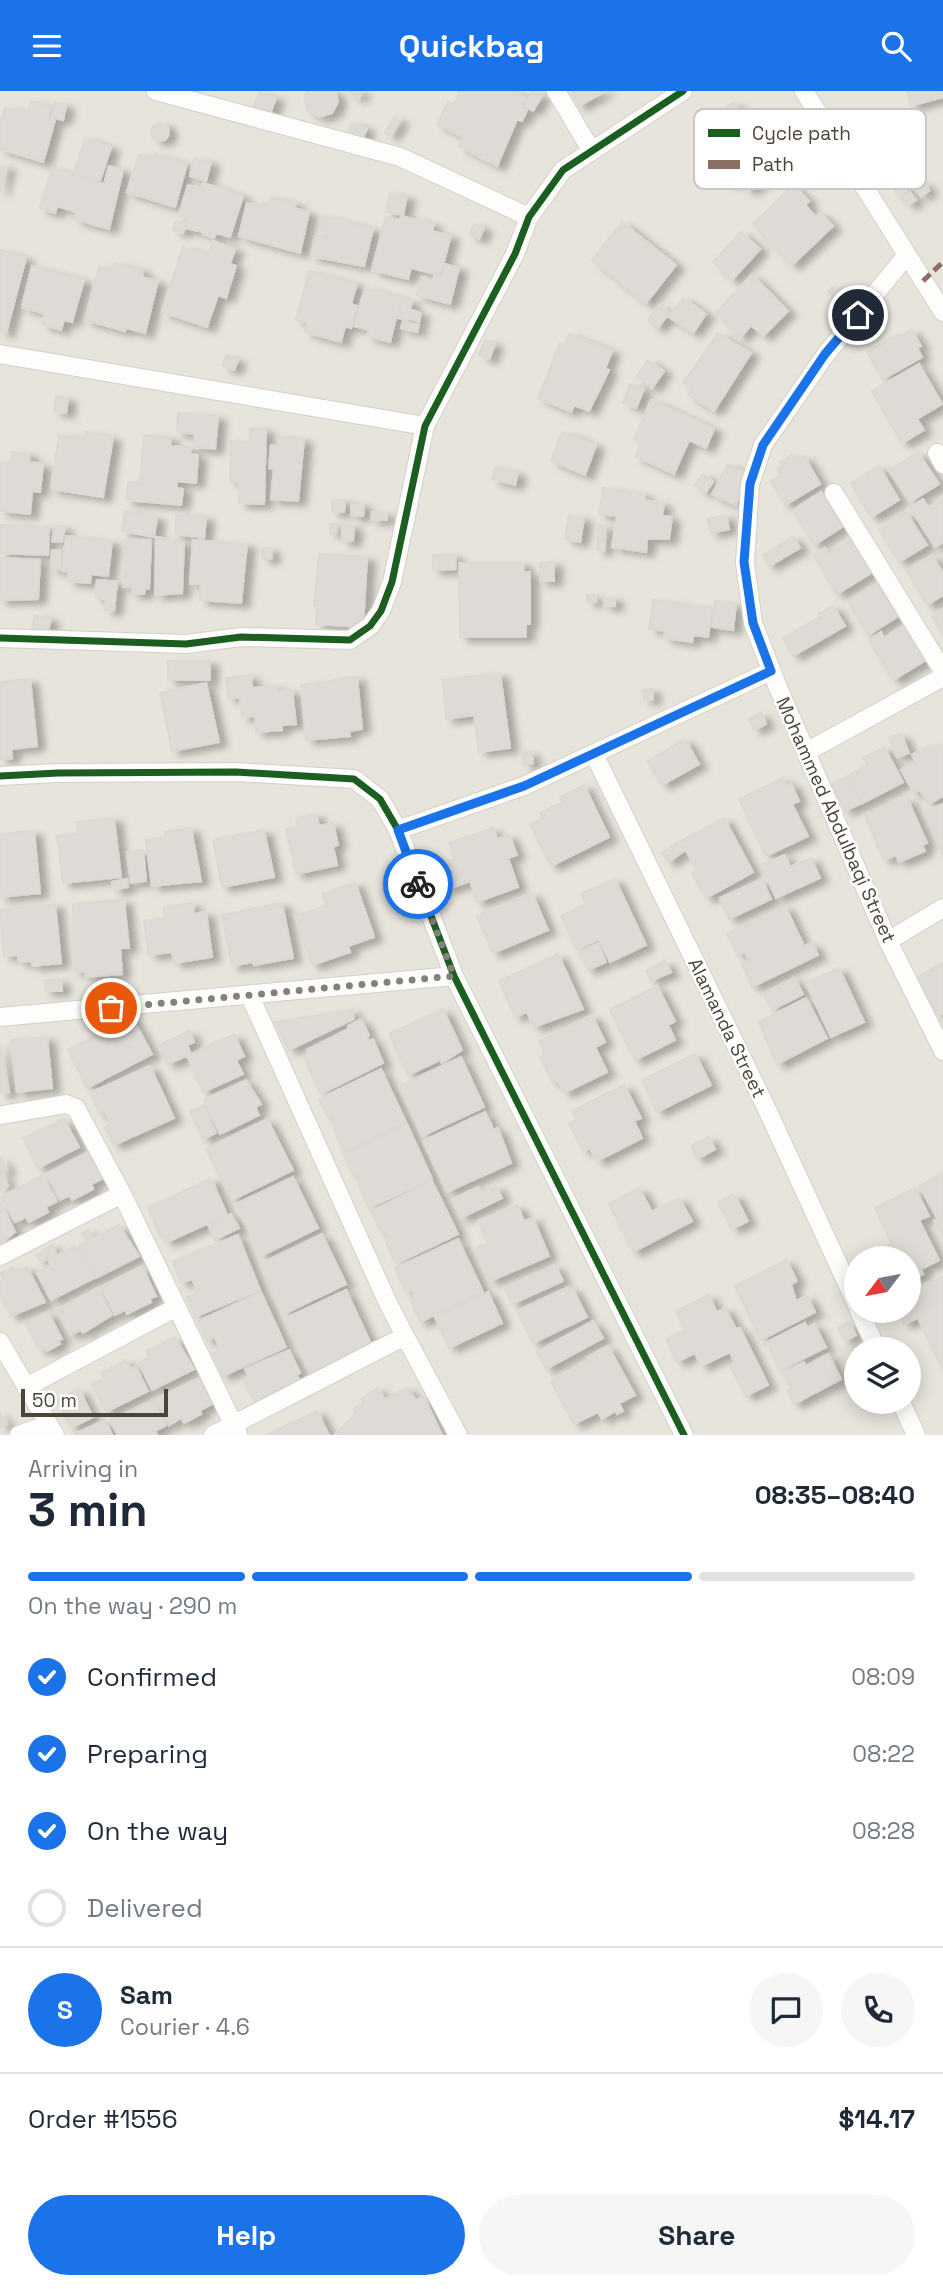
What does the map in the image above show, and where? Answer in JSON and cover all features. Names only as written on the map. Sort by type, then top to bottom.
[{"type":"street","points":[[156,91],[400,157],[529,217]]},
{"type":"street","points":[[556,91],[590,149]]},
{"type":"street","points":[[0,638],[186,644],[241,637],[350,640],[370,627],[381,611],[392,582],[425,426],[515,254],[529,217],[563,170],[590,149],[683,91]]},
{"type":"street","points":[[804,91],[815,109]]},
{"type":"street","points":[[864,189],[943,311]]},
{"type":"street","name":"Mohammed Abdulbaqi Street","points":[[905,256],[825,354],[763,445],[750,484],[744,562],[753,623],[771,671],[888,941],[943,1051]]},
{"type":"street","points":[[0,354],[425,426]]},
{"type":"street","points":[[807,751],[943,674],[834,493]]},
{"type":"street","points":[[398,830],[524,786],[771,671]]},
{"type":"street","name":"Alamanda Street","points":[[594,754],[765,1105],[844,1277]]},
{"type":"street","points":[[0,776],[236,772],[354,779],[380,799],[398,830],[454,976],[684,1435]]},
{"type":"street","points":[[888,941],[943,908]]},
{"type":"street","points":[[0,1017],[454,976]]},
{"type":"street","points":[[250,996],[387,1301],[458,1435]]},
{"type":"street","points":[[2,1115],[73,1104],[122,1194],[236,1430]]},
{"type":"street","points":[[0,1255],[122,1194]]},
{"type":"street","points":[[26,1387],[177,1307]]},
{"type":"street","points":[[213,1435],[236,1430],[405,1336]]},
{"type":"street","points":[[0,1342],[52,1429],[19,1435]]},
{"type":"street","points":[[906,1414],[916,1435]]},
{"type":"shaded area","points":[[0,91],[943,91],[943,1435],[0,1435]]},
{"type":"building","points":[[307,91],[335,91],[338,102],[332,113],[320,117],[308,111],[304,99]]},
{"type":"building","points":[[347,91],[362,91],[359,98]]},
{"type":"building","points":[[457,91],[513,91],[527,98],[522,108],[527,110],[522,121],[517,119],[497,166],[459,146],[463,137],[437,124],[448,102],[454,105],[460,92]]},
{"type":"building","points":[[533,91],[542,96],[533,111],[524,106]]},
{"type":"building","points":[[571,91],[605,91],[579,106]]},
{"type":"building","points":[[907,91],[943,91],[943,97],[911,106]]},
{"type":"building","points":[[260,92],[276,98],[270,114],[253,107]]},
{"type":"building","points":[[31,101],[51,107],[48,118],[55,120],[43,162],[0,149],[0,124],[5,107],[27,113]]},
{"type":"building","points":[[55,102],[66,105],[63,120],[51,117]]},
{"type":"building","points":[[734,102],[739,109],[724,109]]},
{"type":"building","points":[[394,117],[400,120],[391,136],[385,133]]},
{"type":"building","points":[[352,122],[367,128],[362,141],[347,136]]},
{"type":"building","points":[[156,123],[164,123],[169,132],[167,139],[156,141],[151,136],[151,128]]},
{"type":"building","points":[[85,138],[111,147],[100,181],[74,173]]},
{"type":"building","points":[[139,154],[153,158],[155,154],[187,164],[175,207],[127,192]]},
{"type":"building","points":[[194,158],[211,162],[206,181],[190,176]]},
{"type":"building","points":[[0,165],[7,167],[0,192]]},
{"type":"building","points":[[109,166],[123,170],[109,229],[74,219],[76,212],[57,206],[55,213],[40,208],[52,168],[104,184]]},
{"type":"building","points":[[203,183],[243,196],[230,237],[216,233],[214,238],[203,234],[204,232],[184,228],[188,217],[179,214],[188,185],[201,189]]},
{"type":"building","points":[[926,186],[929,191],[921,196],[918,189],[926,189]]},
{"type":"building","points":[[789,189],[797,189],[809,201],[805,205],[816,217],[820,213],[833,226],[792,265],[753,224]]},
{"type":"building","points":[[894,189],[906,189],[907,191],[899,196]]},
{"type":"building","points":[[910,192],[916,200],[908,205],[903,197]]},
{"type":"building","points":[[390,193],[407,196],[403,215],[386,212]]},
{"type":"building","points":[[271,197],[296,203],[294,208],[309,212],[300,253],[239,236],[247,203],[261,207],[262,202],[269,204]]},
{"type":"building","points":[[324,216],[373,229],[364,266],[311,256],[316,235],[327,237],[328,232],[321,230]]},
{"type":"building","points":[[401,216],[434,224],[432,231],[451,236],[440,275],[411,268],[408,279],[372,270],[386,217],[400,220]]},
{"type":"building","points":[[176,221],[185,224],[183,233],[173,230]]},
{"type":"building","points":[[622,222],[676,265],[646,303],[592,260]]},
{"type":"building","points":[[474,224],[484,228],[479,239],[469,234]]},
{"type":"building","points":[[741,232],[760,249],[732,280],[713,262]]},
{"type":"building","points":[[213,241],[235,249],[230,264],[236,266],[226,298],[218,295],[207,327],[162,312],[183,247],[208,255]]},
{"type":"building","points":[[0,250],[26,258],[6,333],[0,331]]},
{"type":"building","points":[[114,263],[143,270],[142,277],[158,281],[145,333],[126,328],[125,331],[85,320],[99,266],[112,269]]},
{"type":"building","points":[[445,264],[459,268],[450,304],[417,295],[422,277],[433,281],[434,276],[442,278]]},
{"type":"building","points":[[32,266],[84,280],[72,322],[64,320],[61,330],[42,324],[45,314],[22,307]]},
{"type":"building","points":[[309,271],[357,284],[351,304],[357,306],[351,328],[345,326],[341,342],[305,332],[308,323],[296,320]]},
{"type":"building","points":[[752,275],[788,311],[763,336],[751,325],[741,337],[716,312]]},
{"type":"building","points":[[833,287],[840,295],[835,300],[828,291]]},
{"type":"building","points":[[365,288],[401,298],[390,342],[367,336],[369,330],[354,326]]},
{"type":"building","points":[[683,298],[706,314],[693,333],[669,317]]},
{"type":"building","points":[[403,299],[412,301],[408,320],[398,318]]},
{"type":"building","points":[[659,305],[669,313],[658,328],[648,320]]},
{"type":"building","points":[[412,310],[421,313],[419,322],[410,319]]},
{"type":"building","points":[[403,321],[419,325],[417,332],[401,328]]},
{"type":"building","points":[[912,330],[921,346],[917,348],[922,357],[883,379],[867,352],[899,334],[900,337]]},
{"type":"building","points":[[718,333],[751,353],[714,411],[688,395],[692,388],[683,383]]},
{"type":"building","points":[[569,334],[612,351],[605,369],[609,370],[589,411],[574,405],[571,412],[538,398],[560,343],[564,345]]},
{"type":"building","points":[[485,340],[495,344],[489,359],[479,355]]},
{"type":"building","points":[[226,355],[238,360],[234,370],[222,366]]},
{"type":"building","points":[[648,360],[664,371],[652,388],[637,376]]},
{"type":"building","points":[[919,364],[942,404],[917,419],[924,430],[902,443],[872,391]]},
{"type":"building","points":[[630,384],[644,389],[636,408],[623,403]]},
{"type":"building","points":[[56,396],[68,398],[66,413],[54,411]]},
{"type":"building","points":[[651,400],[714,429],[706,448],[689,440],[674,474],[635,456],[642,442],[634,439]]},
{"type":"building","points":[[178,413],[218,416],[215,449],[194,447],[195,434],[177,432]]},
{"type":"building","points":[[250,428],[266,429],[264,504],[239,503],[239,482],[230,482],[231,441],[250,442]]},
{"type":"building","points":[[86,432],[113,437],[103,497],[51,489],[59,435],[84,439]]},
{"type":"building","points":[[562,432],[596,445],[585,475],[551,461]]},
{"type":"building","points":[[144,435],[171,438],[170,446],[191,447],[190,454],[198,455],[196,483],[177,481],[177,488],[183,489],[181,505],[126,500],[128,482],[140,483]]},
{"type":"building","points":[[279,436],[304,439],[298,501],[271,499],[274,469],[269,468],[271,445],[278,445]]},
{"type":"building","points":[[12,452],[30,454],[29,462],[43,464],[40,492],[32,491],[30,514],[0,511],[0,462],[10,463]]},
{"type":"building","points":[[918,452],[939,484],[910,502],[889,470]]},
{"type":"building","points":[[792,455],[796,461],[804,456],[820,484],[785,505],[771,481],[781,475],[777,469],[783,467],[780,462]]},
{"type":"building","points":[[728,464],[745,473],[736,505],[712,494]]},
{"type":"building","points":[[879,466],[899,500],[871,517],[851,483]]},
{"type":"building","points":[[495,467],[518,473],[515,485],[492,479]]},
{"type":"building","points":[[703,474],[713,482],[705,493],[695,485]]},
{"type":"building","points":[[603,488],[645,494],[644,500],[664,503],[662,516],[672,517],[669,539],[647,539],[646,552],[612,547],[617,516],[599,514]]},
{"type":"building","points":[[821,492],[842,527],[814,545],[793,510]]},
{"type":"building","points":[[943,498],[943,542],[935,547],[910,507],[923,499],[928,507]]},
{"type":"building","points":[[332,500],[345,500],[344,512],[332,512]]},
{"type":"building","points":[[351,503],[364,504],[363,516],[351,516]]},
{"type":"building","points":[[125,511],[157,517],[154,537],[122,531]]},
{"type":"building","points":[[372,512],[387,513],[387,520],[371,520]]},
{"type":"building","points":[[906,512],[927,545],[899,562],[879,529]]},
{"type":"building","points":[[176,514],[206,517],[204,538],[175,534]]},
{"type":"building","points":[[569,515],[584,518],[580,542],[565,539]]},
{"type":"building","points":[[726,515],[729,529],[711,533],[708,519]]},
{"type":"building","points":[[330,524],[336,524],[335,533],[330,533]]},
{"type":"building","points":[[1,525],[49,527],[48,555],[0,553]]},
{"type":"building","points":[[342,525],[354,526],[353,541],[342,541]]},
{"type":"building","points":[[599,525],[606,526],[604,551],[597,550]]},
{"type":"building","points":[[55,526],[65,527],[62,542],[52,541]]},
{"type":"building","points":[[66,536],[112,541],[108,576],[91,574],[90,583],[68,581],[69,572],[62,571]]},
{"type":"building","points":[[156,537],[184,542],[182,593],[155,595]]},
{"type":"building","points":[[793,537],[800,548],[769,566],[763,555]]},
{"type":"building","points":[[125,539],[151,540],[149,589],[145,589],[144,594],[132,594],[132,587],[123,587]]},
{"type":"building","points":[[193,540],[247,544],[241,603],[200,600],[201,584],[190,584]]},
{"type":"building","points":[[851,540],[871,573],[837,594],[814,555],[825,548],[828,554]]},
{"type":"building","points":[[271,548],[272,558],[262,559],[262,549]]},
{"type":"building","points":[[52,550],[61,551],[60,569],[51,569]]},
{"type":"building","points":[[319,554],[367,557],[363,627],[316,624],[317,605],[314,605]]},
{"type":"building","points":[[433,555],[455,555],[456,569],[433,570]]},
{"type":"building","points":[[932,555],[943,573],[943,595],[927,605],[907,570]]},
{"type":"building","points":[[0,558],[40,560],[38,599],[0,600]]},
{"type":"building","points":[[554,562],[554,581],[540,581],[540,563]]},
{"type":"building","points":[[459,563],[524,563],[524,572],[530,572],[530,624],[526,624],[526,637],[460,637]]},
{"type":"building","points":[[97,580],[117,582],[114,611],[105,610],[106,599],[95,597]]},
{"type":"building","points":[[877,584],[897,617],[868,635],[848,602]]},
{"type":"building","points":[[587,595],[595,595],[596,602],[587,602]]},
{"type":"building","points":[[604,598],[615,598],[615,606],[604,606]]},
{"type":"building","points":[[653,600],[712,608],[708,637],[693,635],[692,642],[664,638],[665,631],[649,629]]},
{"type":"building","points":[[715,601],[736,604],[733,630],[712,627]]},
{"type":"building","points":[[833,606],[845,626],[793,656],[783,638],[820,617],[818,614]]},
{"type":"building","points":[[943,609],[943,635],[932,616]]},
{"type":"building","points":[[35,615],[51,619],[47,636],[31,633]]},
{"type":"building","points":[[905,625],[926,660],[893,680],[869,640],[881,632],[884,638]]},
{"type":"building","points":[[168,661],[210,661],[210,680],[168,680]]},
{"type":"building","points":[[500,673],[510,748],[479,752],[474,715],[446,719],[443,680]]},
{"type":"building","points":[[251,675],[252,688],[277,686],[277,691],[292,690],[296,724],[282,725],[282,730],[256,732],[255,716],[242,717],[240,697],[228,698],[226,678]]},
{"type":"building","points":[[357,677],[362,729],[349,731],[350,736],[306,740],[301,685]]},
{"type":"building","points":[[30,679],[37,746],[11,749],[12,758],[0,759],[0,682]]},
{"type":"building","points":[[206,683],[219,742],[172,751],[160,693]]},
{"type":"building","points":[[652,689],[653,699],[644,700],[643,690]]},
{"type":"building","points":[[761,713],[766,724],[754,730],[749,719]]},
{"type":"building","points":[[901,734],[909,753],[897,757],[889,738]]},
{"type":"building","points":[[685,739],[699,764],[662,785],[648,761]]},
{"type":"building","points":[[930,745],[933,750],[941,745],[943,747],[943,796],[928,804],[920,790],[914,793],[901,770],[916,762],[912,755]]},
{"type":"building","points":[[884,747],[903,782],[863,803],[848,776],[867,766],[863,758]]},
{"type":"building","points":[[531,751],[533,763],[524,765],[522,754]]},
{"type":"building","points":[[848,776],[862,803],[845,811],[832,784]]},
{"type":"building","points":[[783,778],[787,786],[791,783],[799,801],[792,804],[808,836],[766,856],[739,799]]},
{"type":"building","points":[[584,785],[609,837],[551,866],[530,824],[543,818],[540,813],[563,802],[560,797]]},
{"type":"building","points":[[907,798],[927,843],[922,845],[925,851],[899,862],[896,855],[884,860],[865,816]]},
{"type":"building","points":[[943,804],[943,855],[925,811]]},
{"type":"building","points":[[316,814],[319,826],[333,823],[338,845],[333,846],[337,865],[296,874],[286,829],[298,826],[296,818]]},
{"type":"building","points":[[114,818],[121,877],[63,883],[57,836],[78,834],[76,822]]},
{"type":"building","points":[[724,818],[753,872],[706,898],[692,873],[697,871],[681,841]]},
{"type":"building","points":[[191,828],[201,881],[152,886],[146,840],[165,837],[165,832]]},
{"type":"building","points":[[493,828],[497,839],[509,835],[517,855],[508,858],[518,887],[477,902],[470,881],[448,889],[439,864],[454,859],[449,843]]},
{"type":"building","points":[[264,830],[274,877],[222,887],[213,840]]},
{"type":"building","points":[[34,831],[40,893],[0,897],[0,834]]},
{"type":"building","points":[[678,842],[684,851],[668,862],[662,853]]},
{"type":"building","points":[[143,850],[146,881],[131,883],[127,852]]},
{"type":"building","points":[[785,855],[790,867],[811,858],[820,878],[776,898],[761,865]]},
{"type":"building","points":[[127,879],[128,887],[114,890],[112,882]]},
{"type":"building","points":[[615,879],[646,945],[610,962],[599,939],[577,950],[561,916],[586,904],[581,894]]},
{"type":"building","points":[[762,879],[771,899],[729,919],[720,898]]},
{"type":"building","points":[[355,882],[374,937],[348,946],[350,952],[312,965],[295,916],[326,906],[322,894]]},
{"type":"building","points":[[532,893],[548,930],[493,953],[477,916]]},
{"type":"building","points":[[124,900],[129,948],[120,948],[122,974],[85,977],[85,971],[74,972],[73,904]]},
{"type":"building","points":[[193,903],[194,914],[206,912],[212,957],[174,963],[172,952],[149,955],[144,921],[165,918],[164,907]]},
{"type":"building","points":[[282,903],[293,958],[232,966],[222,915]]},
{"type":"building","points":[[55,904],[61,963],[32,966],[32,961],[19,962],[18,955],[4,956],[0,910]]},
{"type":"building","points":[[785,906],[804,946],[812,943],[818,955],[752,987],[742,964],[749,961],[745,952],[738,955],[727,934]]},
{"type":"building","points":[[598,943],[606,962],[588,970],[579,952]]},
{"type":"building","points":[[558,954],[583,1009],[534,1027],[527,1012],[515,1017],[499,981]]},
{"type":"building","points":[[665,961],[671,972],[651,981],[646,971]]},
{"type":"building","points":[[943,963],[943,1013],[938,1016],[916,978]]},
{"type":"building","points":[[839,968],[864,1022],[831,1037],[806,983]]},
{"type":"building","points":[[794,978],[803,994],[772,1010],[764,994]]},
{"type":"building","points":[[45,980],[61,980],[62,991],[45,991]]},
{"type":"building","points":[[657,986],[675,1021],[668,1025],[675,1040],[635,1060],[610,1010]]},
{"type":"building","points":[[806,998],[827,1038],[777,1064],[759,1022]]},
{"type":"building","points":[[443,1009],[462,1050],[442,1063],[440,1060],[408,1075],[389,1034]]},
{"type":"building","points":[[353,1010],[354,1019],[289,1050],[275,1022]]},
{"type":"building","points":[[592,1015],[605,1042],[595,1047],[607,1072],[564,1093],[558,1080],[553,1083],[540,1057],[545,1054],[539,1041]]},
{"type":"building","points":[[132,1017],[152,1054],[87,1088],[68,1050]]},
{"type":"building","points":[[361,1019],[369,1041],[373,1039],[383,1063],[321,1094],[304,1058],[310,1055],[307,1050],[349,1029],[348,1026]]},
{"type":"building","points":[[189,1031],[194,1042],[187,1045],[191,1054],[168,1064],[159,1045]]},
{"type":"building","points":[[234,1034],[244,1056],[236,1060],[243,1074],[203,1092],[187,1056]]},
{"type":"building","points":[[47,1037],[52,1088],[17,1092],[11,1040]]},
{"type":"building","points":[[0,1043],[9,1092],[0,1093]]},
{"type":"building","points":[[695,1054],[711,1085],[657,1112],[642,1080]]},
{"type":"building","points":[[461,1057],[484,1107],[422,1136],[399,1086]]},
{"type":"building","points":[[150,1066],[174,1118],[114,1145],[105,1127],[111,1124],[106,1112],[100,1114],[90,1093]]},
{"type":"building","points":[[381,1069],[406,1122],[344,1152],[334,1130],[338,1128],[332,1117],[329,1119],[319,1099]]},
{"type":"building","points":[[246,1080],[261,1104],[255,1107],[259,1115],[220,1134],[204,1100]]},
{"type":"building","points":[[624,1085],[641,1118],[634,1121],[642,1138],[597,1161],[590,1148],[583,1151],[569,1124],[577,1120],[572,1111]]},
{"type":"building","points":[[204,1105],[216,1133],[203,1139],[190,1111]]},
{"type":"building","points":[[485,1112],[494,1130],[498,1128],[511,1163],[447,1192],[423,1141]]},
{"type":"building","points":[[64,1119],[79,1147],[38,1168],[23,1138]]},
{"type":"building","points":[[267,1119],[293,1170],[232,1200],[206,1149]]},
{"type":"building","points":[[407,1124],[432,1179],[369,1208],[359,1187],[363,1185],[357,1174],[354,1176],[343,1154]]},
{"type":"building","points":[[709,1137],[715,1149],[697,1159],[691,1146]]},
{"type":"building","points":[[88,1152],[103,1178],[91,1184],[93,1189],[72,1200],[70,1195],[60,1200],[46,1174]]},
{"type":"building","points":[[1,1157],[7,1170],[1,1173],[8,1186],[0,1190]]},
{"type":"building","points":[[943,1173],[943,1236],[934,1221],[938,1219],[919,1186]]},
{"type":"building","points":[[43,1175],[57,1201],[46,1207],[48,1212],[29,1222],[26,1217],[15,1222],[1,1197]]},
{"type":"building","points":[[293,1177],[318,1228],[261,1256],[236,1204]]},
{"type":"building","points":[[211,1178],[227,1215],[167,1242],[164,1236],[161,1237],[148,1208]]},
{"type":"building","points":[[432,1181],[458,1234],[396,1264],[386,1242],[390,1240],[385,1230],[381,1232],[371,1211]]},
{"type":"building","points":[[496,1186],[502,1198],[461,1218],[453,1199],[478,1187],[481,1193]]},
{"type":"building","points":[[639,1188],[652,1212],[679,1198],[692,1221],[633,1252],[609,1204]]},
{"type":"building","points":[[915,1188],[929,1216],[919,1220],[939,1260],[921,1269],[921,1246],[888,1246],[892,1244],[875,1208]]},
{"type":"building","points":[[734,1194],[748,1221],[732,1229],[718,1202]]},
{"type":"building","points":[[0,1201],[15,1232],[0,1244]]},
{"type":"building","points":[[517,1205],[524,1221],[533,1218],[549,1256],[490,1281],[476,1248],[488,1243],[478,1221]]},
{"type":"building","points":[[231,1214],[239,1228],[215,1240],[208,1225]]},
{"type":"building","points":[[119,1225],[139,1256],[96,1278],[79,1245]]},
{"type":"building","points":[[88,1230],[92,1237],[86,1240],[82,1233]]},
{"type":"building","points":[[322,1234],[346,1284],[284,1314],[260,1264]]},
{"type":"building","points":[[238,1235],[260,1290],[195,1317],[187,1297],[198,1293],[192,1279],[181,1283],[173,1261]]},
{"type":"building","points":[[458,1239],[483,1292],[420,1322],[411,1301],[416,1299],[411,1289],[406,1292],[395,1268]]},
{"type":"building","points":[[52,1245],[56,1254],[49,1258],[44,1249]]},
{"type":"building","points":[[74,1246],[77,1253],[80,1251],[94,1278],[51,1300],[37,1273],[51,1265],[48,1260]]},
{"type":"building","points":[[42,1252],[46,1259],[40,1262],[36,1255]]},
{"type":"building","points":[[786,1260],[797,1281],[791,1284],[796,1301],[807,1296],[815,1312],[761,1340],[735,1286]]},
{"type":"building","points":[[555,1265],[563,1281],[512,1304],[505,1288]]},
{"type":"building","points":[[142,1266],[156,1296],[149,1299],[151,1302],[127,1314],[125,1310],[115,1315],[101,1287]]},
{"type":"building","points":[[13,1267],[16,1273],[27,1267],[45,1302],[11,1316],[0,1295],[0,1281],[3,1279],[1,1273]]},
{"type":"building","points":[[943,1276],[943,1366],[920,1323],[921,1286]]},
{"type":"building","points":[[568,1287],[570,1291],[573,1289],[587,1317],[533,1343],[517,1311]]},
{"type":"building","points":[[98,1288],[112,1315],[83,1333],[81,1330],[70,1335],[57,1310]]},
{"type":"building","points":[[346,1290],[371,1344],[310,1373],[284,1319]]},
{"type":"building","points":[[261,1292],[286,1347],[223,1376],[212,1353],[220,1350],[215,1337],[207,1341],[198,1321]]},
{"type":"building","points":[[488,1292],[502,1323],[449,1348],[435,1317]]},
{"type":"building","points":[[708,1295],[717,1312],[725,1308],[736,1329],[740,1328],[768,1385],[746,1396],[731,1368],[736,1366],[730,1352],[701,1366],[695,1353],[677,1362],[666,1339],[685,1330],[676,1311]]},
{"type":"building","points":[[48,1312],[62,1339],[58,1341],[60,1344],[47,1351],[45,1348],[40,1350],[26,1324]]},
{"type":"building","points":[[593,1321],[603,1338],[546,1369],[537,1352]]},
{"type":"building","points":[[805,1323],[807,1328],[814,1324],[826,1347],[779,1371],[767,1342]]},
{"type":"building","points":[[850,1323],[856,1335],[844,1339],[838,1328]]},
{"type":"building","points":[[175,1337],[194,1369],[152,1390],[139,1363],[149,1358],[146,1351]]},
{"type":"building","points":[[608,1346],[635,1395],[619,1403],[623,1411],[617,1414],[615,1411],[602,1419],[598,1412],[574,1424],[551,1382],[590,1361],[587,1357]]},
{"type":"building","points":[[289,1350],[300,1373],[297,1375],[302,1385],[258,1405],[243,1380],[249,1377],[245,1369]]},
{"type":"building","points":[[828,1354],[841,1379],[794,1404],[787,1390],[792,1388],[783,1372],[804,1362],[806,1366]]},
{"type":"building","points":[[126,1360],[130,1369],[136,1367],[148,1391],[106,1412],[92,1384],[104,1378],[101,1373]]},
{"type":"building","points":[[199,1378],[212,1404],[184,1423],[181,1418],[169,1425],[156,1399]]},
{"type":"building","points":[[377,1388],[385,1399],[407,1388],[416,1400],[424,1397],[442,1435],[335,1435],[356,1413],[354,1409],[363,1402],[361,1399]]},
{"type":"building","points":[[79,1389],[93,1417],[71,1428],[57,1400]]},
{"type":"building","points":[[153,1400],[166,1425],[155,1431],[157,1435],[118,1435],[110,1421]]},
{"type":"building","points":[[317,1411],[329,1435],[266,1435]]},
{"type":"building","points":[[0,1413],[7,1424],[0,1427]]},
{"type":"building","points":[[105,1420],[112,1435],[80,1435],[79,1432]]},
{"type":"marked path","points":[[923,281],[943,262]]},
{"type":"cycle path","points":[[0,638],[186,644],[241,637],[350,640],[370,626],[381,611],[392,582],[425,426],[515,254],[529,217],[563,170],[683,91]]},
{"type":"cycle path","points":[[0,776],[236,772],[354,779],[380,799],[398,830],[454,976],[684,1435]]},
{"type":"way so far","points":[[111,1008],[454,976],[418,884]]},
{"type":"route","points":[[418,884],[398,830],[524,786],[771,671],[753,623],[744,562],[750,484],[763,445],[825,354],[858,315]]}]
